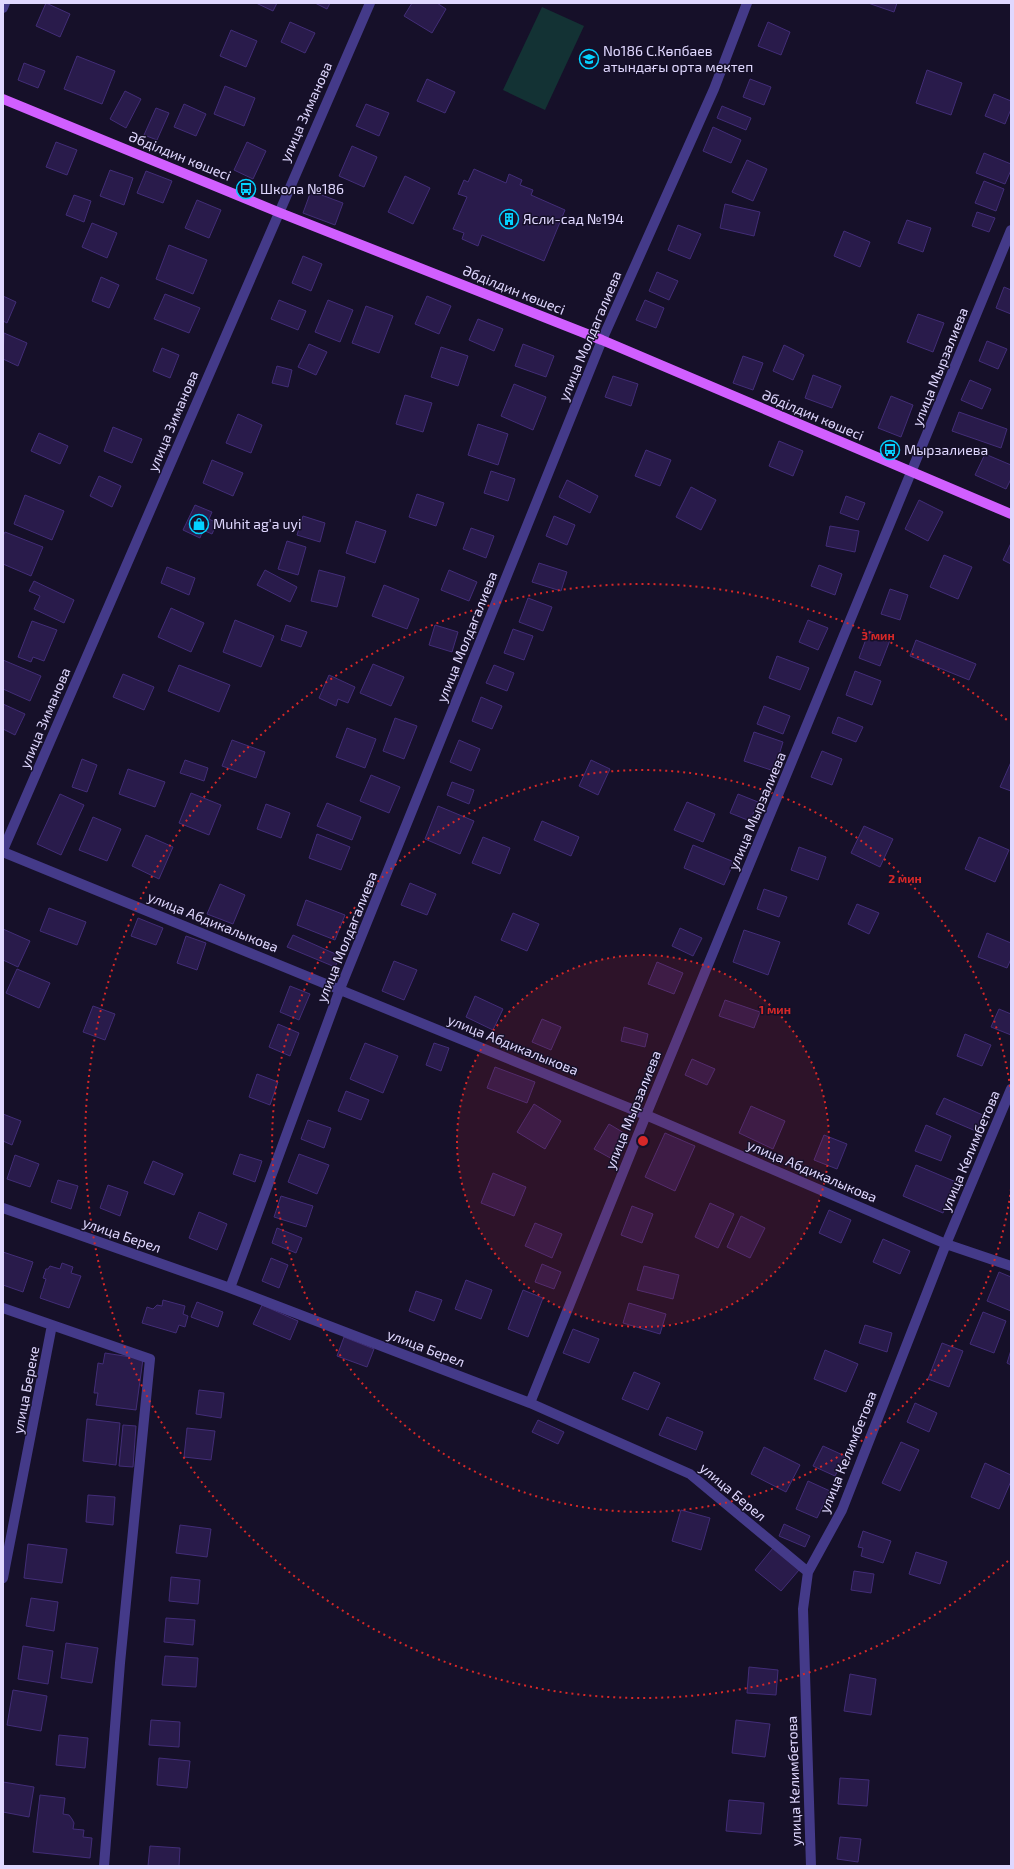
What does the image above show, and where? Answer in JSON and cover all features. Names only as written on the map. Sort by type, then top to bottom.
[{"type":"main road","name":"Әбділдин көшесі","points":[[3,99],[278,212],[602,340],[1011,514]]},
{"type":"street","points":[[3,8],[5,3]]},
{"type":"street","name":"улица Зиманова","points":[[3,851],[278,212],[370,3]]},
{"type":"street","name":"улица Молдагалиева","points":[[230,1288],[340,989],[602,340],[714,89],[747,3]]},
{"type":"street","name":"улица Мырзалиева","points":[[530,1403],[646,1115],[1011,230]]},
{"type":"street","name":"улица Абдикалыкова","points":[[3,851],[646,1115],[946,1244],[1011,1266]]},
{"type":"street","name":"улица Келимбетова","points":[[811,1866],[803,1609],[808,1572],[842,1510],[946,1244],[1011,1089]]},
{"type":"street","name":"улица Берел","points":[[3,1208],[230,1288],[530,1403],[690,1474],[808,1572]]},
{"type":"street","points":[[3,1308],[150,1359],[120,1663],[104,1866]]},
{"type":"street","name":"улица Береке","points":[[3,1578],[52,1326]]},
{"type":"green space","points":[[542,7],[584,26],[545,110],[503,90]]},
{"type":"building","points":[[46,3],[70,14],[60,37],[36,26]]},
{"type":"building","points":[[256,3],[277,3],[273,11]]},
{"type":"building","points":[[315,3],[330,3],[327,9]]},
{"type":"building","points":[[412,3],[437,3],[446,9],[432,33],[404,16]]},
{"type":"building","points":[[868,3],[897,3],[894,12]]},
{"type":"building","points":[[290,22],[315,33],[305,53],[281,42]]},
{"type":"building","points":[[768,22],[790,32],[781,55],[758,46]]},
{"type":"building","points":[[231,30],[257,41],[246,67],[220,56]]},
{"type":"building","points":[[77,56],[115,71],[102,104],[64,89]]},
{"type":"building","points":[[24,63],[45,71],[38,88],[18,80]]},
{"type":"building","points":[[927,70],[962,83],[951,115],[916,103]]},
{"type":"building","points":[[427,79],[455,92],[445,113],[417,101]]},
{"type":"building","points":[[750,79],[771,87],[764,105],[743,97]]},
{"type":"building","points":[[225,86],[255,98],[244,126],[214,114]]},
{"type":"building","points":[[125,91],[141,99],[126,128],[110,119]]},
{"type":"building","points":[[994,94],[1011,101],[1011,109],[1005,124],[985,116]]},
{"type":"building","points":[[184,104],[206,114],[196,136],[174,127]]},
{"type":"building","points":[[366,104],[389,113],[379,136],[356,126]]},
{"type":"building","points":[[722,106],[751,118],[746,130],[717,118]]},
{"type":"building","points":[[156,108],[169,113],[157,140],[144,135]]},
{"type":"building","points":[[713,127],[741,140],[731,163],[703,151]]},
{"type":"building","points":[[56,142],[77,150],[67,175],[46,167]]},
{"type":"building","points":[[247,142],[266,151],[253,179],[234,170]]},
{"type":"building","points":[[352,146],[377,157],[364,187],[339,176]]},
{"type":"building","points":[[984,153],[1011,164],[1011,170],[1005,184],[976,173]]},
{"type":"building","points":[[747,160],[767,169],[753,201],[732,192]]},
{"type":"building","name":"Ясли-сад №194","points":[[474,169],[506,183],[509,174],[522,180],[520,185],[533,190],[531,195],[565,210],[544,261],[482,235],[478,246],[462,239],[464,233],[453,229],[467,197],[458,194],[464,180],[468,182]]},
{"type":"building","points":[[110,170],[133,178],[124,205],[100,196]]},
{"type":"building","points":[[146,171],[172,181],[163,203],[137,193]]},
{"type":"building","points":[[405,176],[430,188],[413,224],[388,212]]},
{"type":"building","points":[[984,181],[1004,189],[996,211],[975,203]]},
{"type":"building","points":[[311,191],[343,203],[335,225],[303,213]]},
{"type":"building","points":[[74,195],[91,201],[84,222],[66,215]]},
{"type":"building","points":[[197,200],[221,210],[209,238],[185,228]]},
{"type":"building","points":[[725,204],[760,212],[754,236],[720,228]]},
{"type":"building","points":[[977,212],[995,218],[989,232],[972,226]]},
{"type":"building","points":[[907,220],[931,228],[923,252],[898,243]]},
{"type":"building","points":[[92,223],[117,233],[107,258],[82,247]]},
{"type":"building","points":[[678,225],[701,234],[690,259],[668,250]]},
{"type":"building","points":[[844,231],[870,242],[860,267],[834,256]]},
{"type":"building","points":[[169,245],[207,260],[193,294],[156,279]]},
{"type":"building","points":[[303,256],[322,264],[311,291],[292,283]]},
{"type":"building","points":[[657,272],[678,281],[669,300],[649,291]]},
{"type":"building","points":[[101,277],[119,285],[109,308],[92,301]]},
{"type":"building","points":[[1004,287],[1011,290],[1011,314],[996,308]]},
{"type":"building","points":[[165,294],[200,308],[189,333],[154,319]]},
{"type":"building","points":[[3,296],[16,302],[7,323],[3,321]]},
{"type":"building","points":[[427,296],[451,306],[439,334],[415,324]]},
{"type":"building","points":[[279,300],[306,311],[298,330],[271,319]]},
{"type":"building","points":[[328,300],[353,310],[340,342],[315,332]]},
{"type":"building","points":[[645,300],[664,308],[656,328],[636,320]]},
{"type":"building","points":[[366,306],[393,316],[379,353],[352,343]]},
{"type":"building","points":[[918,314],[944,323],[933,352],[907,342]]},
{"type":"building","points":[[478,319],[503,329],[494,351],[469,340]]},
{"type":"building","points":[[4,333],[27,343],[18,366],[3,359]]},
{"type":"building","points":[[987,341],[1007,349],[998,369],[979,361]]},
{"type":"building","points":[[309,344],[327,352],[316,375],[298,367]]},
{"type":"building","points":[[523,344],[554,356],[546,377],[515,366]]},
{"type":"building","points":[[784,345],[804,355],[793,380],[773,371]]},
{"type":"building","points":[[441,347],[468,356],[458,386],[431,377]]},
{"type":"building","points":[[162,348],[179,355],[170,378],[153,371]]},
{"type":"building","points":[[743,356],[763,363],[753,390],[733,383]]},
{"type":"building","points":[[277,366],[292,370],[288,387],[272,383]]},
{"type":"building","points":[[813,375],[841,386],[832,408],[805,398]]},
{"type":"building","points":[[613,376],[638,384],[631,406],[605,397]]},
{"type":"building","points":[[970,380],[991,389],[982,409],[961,400]]},
{"type":"building","points":[[514,384],[546,397],[533,430],[501,416]]},
{"type":"building","points":[[405,395],[432,403],[423,432],[396,424]]},
{"type":"building","points":[[891,396],[913,405],[901,437],[878,428]]},
{"type":"building","points":[[959,412],[1007,429],[1001,448],[952,431]]},
{"type":"building","points":[[238,414],[262,425],[251,453],[226,443]]},
{"type":"building","points":[[478,424],[508,434],[498,465],[468,455]]},
{"type":"building","points":[[113,427],[142,439],[132,463],[104,451]]},
{"type":"building","points":[[39,433],[68,446],[60,464],[31,451]]},
{"type":"building","points":[[779,441],[803,451],[793,476],[769,466]]},
{"type":"building","points":[[646,450],[671,460],[660,486],[635,476]]},
{"type":"building","points":[[985,454],[1011,465],[1011,479],[1006,489],[975,475]]},
{"type":"building","points":[[212,460],[243,473],[233,496],[203,483]]},
{"type":"building","points":[[491,471],[515,479],[508,501],[484,493]]},
{"type":"building","points":[[99,476],[121,486],[112,507],[90,496]]},
{"type":"building","points":[[567,480],[598,496],[590,513],[559,497]]},
{"type":"building","points":[[691,487],[716,500],[701,530],[676,517]]},
{"type":"building","points":[[417,494],[444,503],[436,526],[409,517]]},
{"type":"building","points":[[25,495],[64,511],[52,540],[14,524]]},
{"type":"building","points":[[846,496],[865,503],[858,520],[840,513]]},
{"type":"building","points":[[919,500],[943,512],[928,541],[905,529]]},
{"type":"building","points":[[195,505],[212,512],[209,519],[217,523],[212,534],[203,530],[200,538],[183,530]]},
{"type":"building","points":[[303,516],[325,523],[320,542],[297,535]]},
{"type":"building","points":[[554,516],[575,525],[567,545],[546,536]]},
{"type":"building","points":[[356,521],[386,531],[375,563],[346,553]]},
{"type":"building","points":[[830,526],[859,531],[855,552],[826,546]]},
{"type":"building","points":[[471,528],[494,536],[486,558],[463,549]]},
{"type":"building","points":[[5,532],[43,547],[31,576],[3,564],[3,536]]},
{"type":"building","points":[[287,541],[306,547],[298,575],[278,569]]},
{"type":"building","points":[[1011,543],[1011,564],[1003,560]]},
{"type":"building","points":[[944,555],[972,567],[958,599],[930,587]]},
{"type":"building","points":[[539,563],[567,572],[561,591],[532,582]]},
{"type":"building","points":[[819,565],[842,574],[835,595],[811,586]]},
{"type":"building","points":[[167,567],[195,578],[189,595],[161,583]]},
{"type":"building","points":[[265,570],[297,587],[290,602],[257,585]]},
{"type":"building","points":[[319,570],[345,577],[337,607],[311,601]]},
{"type":"building","points":[[449,570],[477,582],[469,601],[441,590]]},
{"type":"building","points":[[34,581],[74,600],[64,623],[34,609],[40,596],[29,591]]},
{"type":"building","points":[[384,585],[419,599],[407,629],[372,616]]},
{"type":"building","points":[[890,589],[908,595],[900,620],[881,614]]},
{"type":"building","points":[[528,598],[552,607],[543,631],[519,622]]},
{"type":"building","points":[[171,608],[204,623],[191,652],[158,637]]},
{"type":"building","points":[[235,620],[274,636],[261,667],[223,652]]},
{"type":"building","points":[[808,620],[828,628],[818,650],[799,642]]},
{"type":"building","points":[[32,621],[57,630],[44,661],[33,657],[31,662],[18,657]]},
{"type":"building","points":[[286,625],[307,632],[301,647],[281,640]]},
{"type":"building","points":[[435,625],[458,632],[452,652],[429,645]]},
{"type":"building","points":[[513,629],[533,636],[524,660],[504,653]]},
{"type":"building","points":[[869,631],[890,640],[880,666],[859,658]]},
{"type":"building","points":[[916,640],[976,664],[969,680],[910,656]]},
{"type":"building","points":[[777,656],[809,668],[800,690],[769,678]]},
{"type":"building","points":[[3,660],[41,676],[30,701],[3,689]]},
{"type":"building","points":[[373,664],[404,677],[391,706],[360,693]]},
{"type":"building","points":[[179,665],[230,685],[219,712],[168,691]]},
{"type":"building","points":[[494,665],[514,673],[507,691],[486,683]]},
{"type":"building","points":[[855,671],[881,681],[872,705],[846,695]]},
{"type":"building","points":[[123,674],[154,687],[144,710],[113,697]]},
{"type":"building","points":[[329,675],[355,687],[348,703],[338,699],[336,706],[319,698]]},
{"type":"building","points":[[481,697],[502,706],[492,729],[472,721]]},
{"type":"building","points":[[3,704],[25,714],[15,735],[3,729]]},
{"type":"building","points":[[764,706],[790,716],[783,734],[757,724]]},
{"type":"building","points":[[838,717],[863,727],[856,742],[832,733]]},
{"type":"building","points":[[395,718],[417,726],[404,759],[383,751]]},
{"type":"building","points":[[347,728],[376,739],[365,768],[336,757]]},
{"type":"building","points":[[754,732],[783,742],[774,771],[744,761]]},
{"type":"building","points":[[232,740],[265,752],[256,778],[222,766]]},
{"type":"building","points":[[459,740],[480,749],[471,771],[450,762]]},
{"type":"building","points":[[822,751],[842,759],[832,785],[811,777]]},
{"type":"building","points":[[82,759],[97,765],[87,792],[72,787]]},
{"type":"building","points":[[185,760],[208,768],[204,781],[180,773]]},
{"type":"building","points":[[591,760],[610,769],[598,795],[579,786]]},
{"type":"building","points":[[1011,762],[1011,791],[1000,787]]},
{"type":"building","points":[[128,769],[165,782],[155,807],[119,794]]},
{"type":"building","points":[[371,775],[400,787],[389,813],[360,801]]},
{"type":"building","points":[[452,782],[474,790],[469,804],[447,795]]},
{"type":"building","points":[[191,793],[221,805],[209,835],[179,823]]},
{"type":"building","points":[[60,794],[84,805],[61,855],[37,844]]},
{"type":"building","points":[[738,794],[758,802],[750,821],[730,813]]},
{"type":"building","points":[[687,802],[715,814],[703,842],[674,830]]},
{"type":"building","points":[[327,803],[361,817],[352,840],[317,826]]},
{"type":"building","points":[[266,804],[290,813],[281,838],[257,829]]},
{"type":"building","points":[[438,806],[474,821],[460,854],[425,839]]},
{"type":"building","points":[[93,817],[121,829],[107,861],[79,850]]},
{"type":"building","points":[[542,821],[579,837],[571,856],[534,840]]},
{"type":"building","points":[[864,826],[893,839],[880,867],[851,853]]},
{"type":"building","points":[[317,834],[350,847],[341,870],[309,858]]},
{"type":"building","points":[[146,835],[173,847],[159,879],[132,866]]},
{"type":"building","points":[[483,837],[510,848],[500,874],[472,863]]},
{"type":"building","points":[[979,837],[1009,850],[995,882],[965,869]]},
{"type":"building","points":[[693,845],[734,862],[724,885],[684,868]]},
{"type":"building","points":[[799,847],[826,857],[818,880],[791,870]]},
{"type":"building","points":[[410,883],[436,894],[427,915],[401,905]]},
{"type":"building","points":[[220,884],[245,895],[233,924],[207,914]]},
{"type":"building","points":[[764,889],[787,897],[779,917],[757,909]]},
{"type":"building","points":[[306,900],[345,915],[335,940],[297,925]]},
{"type":"building","points":[[857,904],[879,913],[869,934],[848,924]]},
{"type":"building","points":[[49,908],[86,922],[77,945],[40,931]]},
{"type":"building","points":[[513,913],[539,924],[527,951],[501,940]]},
{"type":"building","points":[[138,918],[163,928],[156,945],[131,936]]},
{"type":"building","points":[[680,928],[702,938],[693,956],[672,946]]},
{"type":"building","points":[[3,929],[30,941],[18,967],[3,960]]},
{"type":"building","points":[[744,930],[780,942],[768,975],[733,962]]},
{"type":"building","points":[[987,933],[1011,943],[1011,959],[1007,968],[978,957]]},
{"type":"building","points":[[293,935],[340,956],[335,967],[287,947]]},
{"type":"building","points":[[186,936],[206,943],[197,970],[177,963]]},
{"type":"building","points":[[394,961],[417,970],[404,1000],[382,991]]},
{"type":"building","points":[[657,962],[683,973],[674,994],[648,984]]},
{"type":"building","points":[[17,969],[50,983],[39,1008],[6,993]]},
{"type":"building","points":[[290,986],[310,994],[299,1020],[280,1012]]},
{"type":"building","points":[[475,996],[503,1009],[493,1030],[466,1017]]},
{"type":"building","points":[[725,1000],[760,1012],[754,1028],[719,1016]]},
{"type":"building","points":[[93,1006],[115,1014],[105,1040],[83,1032]]},
{"type":"building","points":[[999,1009],[1011,1014],[1011,1035],[991,1027]]},
{"type":"building","points":[[542,1019],[561,1027],[551,1050],[532,1042]]},
{"type":"building","points":[[278,1024],[299,1033],[290,1056],[269,1047]]},
{"type":"building","points":[[624,1027],[648,1034],[645,1047],[621,1041]]},
{"type":"building","points":[[965,1034],[991,1045],[982,1066],[957,1056]]},
{"type":"building","points":[[365,1043],[398,1056],[383,1093],[350,1079]]},
{"type":"building","points":[[434,1043],[449,1048],[441,1071],[426,1065]]},
{"type":"building","points":[[692,1059],[715,1069],[707,1085],[685,1075]]},
{"type":"building","points":[[495,1067],[535,1082],[527,1103],[487,1088]]},
{"type":"building","points":[[257,1074],[278,1082],[270,1105],[249,1097]]},
{"type":"building","points":[[346,1091],[369,1100],[361,1120],[338,1111]]},
{"type":"building","points":[[944,1098],[985,1116],[978,1132],[936,1114]]},
{"type":"building","points":[[534,1104],[561,1121],[545,1149],[517,1132]]},
{"type":"building","points":[[751,1106],[785,1121],[773,1149],[739,1133]]},
{"type":"building","points":[[3,1114],[21,1121],[12,1145],[3,1141]]},
{"type":"building","points":[[308,1120],[331,1128],[324,1148],[301,1139]]},
{"type":"building","points":[[609,1124],[629,1136],[614,1160],[594,1149]]},
{"type":"building","points":[[926,1125],[951,1136],[941,1161],[915,1151]]},
{"type":"building","points":[[665,1133],[695,1146],[675,1191],[645,1177]]},
{"type":"building","points":[[824,1135],[847,1144],[837,1169],[814,1160]]},
{"type":"building","points":[[240,1154],[262,1161],[255,1182],[233,1174]]},
{"type":"building","points":[[299,1154],[329,1165],[317,1194],[288,1182]]},
{"type":"building","points":[[15,1155],[39,1164],[30,1187],[7,1179]]},
{"type":"building","points":[[153,1161],[183,1174],[174,1195],[144,1183]]},
{"type":"building","points":[[916,1165],[956,1182],[943,1213],[903,1196]]},
{"type":"building","points":[[493,1173],[526,1187],[514,1216],[481,1203]]},
{"type":"building","points":[[58,1180],[78,1186],[71,1209],[51,1202]]},
{"type":"building","points":[[108,1185],[128,1192],[120,1216],[100,1208]]},
{"type":"building","points":[[281,1196],[313,1206],[306,1227],[274,1217]]},
{"type":"building","points":[[710,1203],[734,1214],[718,1248],[695,1237]]},
{"type":"building","points":[[632,1206],[653,1214],[642,1243],[621,1235]]},
{"type":"building","points":[[829,1210],[851,1220],[841,1243],[819,1233]]},
{"type":"building","points":[[199,1212],[227,1224],[217,1250],[189,1238]]},
{"type":"building","points":[[741,1216],[765,1228],[750,1258],[727,1247]]},
{"type":"building","points":[[535,1223],[562,1234],[552,1258],[525,1246]]},
{"type":"building","points":[[277,1228],[302,1238],[296,1253],[272,1243]]},
{"type":"building","points":[[883,1239],[910,1251],[900,1274],[873,1262]]},
{"type":"building","points":[[3,1252],[33,1262],[23,1292],[3,1285]]},
{"type":"building","points":[[271,1258],[288,1265],[279,1288],[262,1281]]},
{"type":"building","points":[[62,1263],[73,1267],[71,1273],[81,1276],[69,1308],[40,1298],[46,1279],[43,1278],[46,1269],[50,1266],[60,1269]]},
{"type":"building","points":[[542,1264],[561,1272],[554,1289],[535,1282]]},
{"type":"building","points":[[644,1266],[679,1275],[673,1299],[637,1290]]},
{"type":"building","points":[[999,1272],[1011,1277],[1011,1311],[987,1301]]},
{"type":"building","points":[[466,1280],[492,1290],[481,1319],[455,1309]]},
{"type":"building","points":[[523,1290],[543,1298],[528,1337],[508,1329]]},
{"type":"building","points":[[416,1291],[442,1300],[434,1321],[409,1311]]},
{"type":"building","points":[[163,1300],[185,1306],[183,1314],[188,1316],[185,1327],[179,1325],[176,1333],[142,1323],[147,1307],[153,1309],[157,1305],[162,1306]]},
{"type":"building","points":[[197,1302],[223,1312],[218,1327],[191,1317]]},
{"type":"building","points":[[629,1303],[666,1314],[660,1334],[623,1323]]},
{"type":"building","points":[[262,1305],[298,1321],[290,1340],[253,1324]]},
{"type":"building","points":[[983,1312],[1006,1321],[994,1353],[970,1344]]},
{"type":"building","points":[[865,1325],[892,1333],[887,1352],[859,1343]]},
{"type":"building","points":[[573,1329],[599,1339],[589,1363],[563,1353]]},
{"type":"building","points":[[344,1337],[374,1349],[367,1367],[337,1356]]},
{"type":"building","points":[[942,1343],[963,1351],[949,1387],[928,1379]]},
{"type":"building","points":[[825,1350],[858,1364],[846,1392],[814,1379]]},
{"type":"building","points":[[1011,1350],[1011,1365],[1007,1363]]},
{"type":"building","points":[[105,1353],[143,1359],[136,1410],[96,1405],[98,1393],[94,1393],[98,1363],[103,1364]]},
{"type":"building","points":[[634,1372],[660,1383],[648,1410],[622,1399]]},
{"type":"building","points":[[199,1390],[224,1393],[221,1418],[196,1414]]},
{"type":"building","points":[[915,1403],[937,1413],[929,1432],[907,1422]]},
{"type":"building","points":[[667,1417],[703,1432],[696,1450],[659,1435]]},
{"type":"building","points":[[87,1419],[120,1423],[116,1465],[83,1461]]},
{"type":"building","points":[[538,1420],[564,1432],[558,1444],[532,1432]]},
{"type":"building","points":[[123,1425],[136,1426],[133,1467],[119,1466]]},
{"type":"building","points":[[187,1428],[215,1431],[211,1460],[184,1457]]},
{"type":"building","points":[[901,1442],[919,1450],[900,1491],[882,1483]]},
{"type":"building","points":[[823,1446],[845,1456],[835,1476],[813,1466]]},
{"type":"building","points":[[764,1447],[800,1465],[786,1492],[751,1474]]},
{"type":"building","points":[[985,1463],[1011,1475],[1011,1481],[999,1509],[971,1497]]},
{"type":"building","points":[[808,1481],[830,1491],[817,1518],[796,1509]]},
{"type":"building","points":[[88,1495],[115,1497],[113,1525],[86,1522]]},
{"type":"building","points":[[681,1510],[710,1518],[701,1550],[672,1541]]},
{"type":"building","points":[[784,1524],[810,1536],[805,1547],[779,1536]]},
{"type":"building","points":[[180,1525],[211,1529],[207,1557],[176,1553]]},
{"type":"building","points":[[863,1531],[891,1541],[883,1563],[861,1556],[863,1548],[858,1547]]},
{"type":"building","points":[[28,1544],[67,1549],[62,1583],[24,1578]]},
{"type":"building","points":[[773,1548],[799,1570],[781,1591],[755,1570]]},
{"type":"building","points":[[916,1552],[947,1562],[940,1584],[909,1574]]},
{"type":"building","points":[[854,1571],[874,1574],[871,1593],[851,1590]]},
{"type":"building","points":[[171,1577],[200,1580],[198,1604],[169,1601]]},
{"type":"building","points":[[31,1598],[58,1602],[54,1631],[26,1626]]},
{"type":"building","points":[[166,1618],[195,1620],[193,1645],[164,1642]]},
{"type":"building","points":[[66,1643],[98,1648],[92,1683],[61,1678]]},
{"type":"building","points":[[23,1646],[53,1651],[48,1684],[18,1679]]},
{"type":"building","points":[[165,1656],[198,1658],[196,1687],[162,1685]]},
{"type":"building","points":[[749,1667],[778,1670],[776,1695],[747,1693]]},
{"type":"building","points":[[850,1674],[876,1679],[871,1715],[844,1711]]},
{"type":"building","points":[[13,1690],[47,1696],[41,1731],[7,1725]]},
{"type":"building","points":[[151,1720],[180,1722],[179,1747],[149,1745]]},
{"type":"building","points":[[736,1720],[770,1724],[765,1757],[732,1753]]},
{"type":"building","points":[[59,1735],[88,1738],[85,1768],[56,1765]]},
{"type":"building","points":[[159,1758],[190,1761],[187,1788],[157,1785]]},
{"type":"building","points":[[840,1778],[869,1780],[867,1806],[838,1804]]},
{"type":"building","points":[[3,1782],[34,1787],[29,1817],[3,1812]]},
{"type":"building","points":[[40,1795],[65,1798],[63,1814],[69,1815],[72,1819],[74,1823],[73,1829],[84,1830],[83,1837],[92,1838],[90,1858],[33,1852]]},
{"type":"building","points":[[729,1800],[764,1803],[761,1834],[726,1831]]},
{"type":"building","points":[[840,1837],[861,1839],[858,1862],[837,1859]]},
{"type":"building","points":[[150,1846],[180,1848],[179,1866],[148,1866]]},
{"type":"place","name":"No186 С.Көпбаев атындағы орта мектеп","points":[[589,59]]},
{"type":"place","name":"Школа №186","points":[[246,189]]},
{"type":"place","name":"Ясли-сад №194","points":[[509,219]]},
{"type":"place","name":"Мырзалиева","points":[[890,450]]},
{"type":"place","name":"Muhit ag'a uyi","points":[[199,524]]}]
